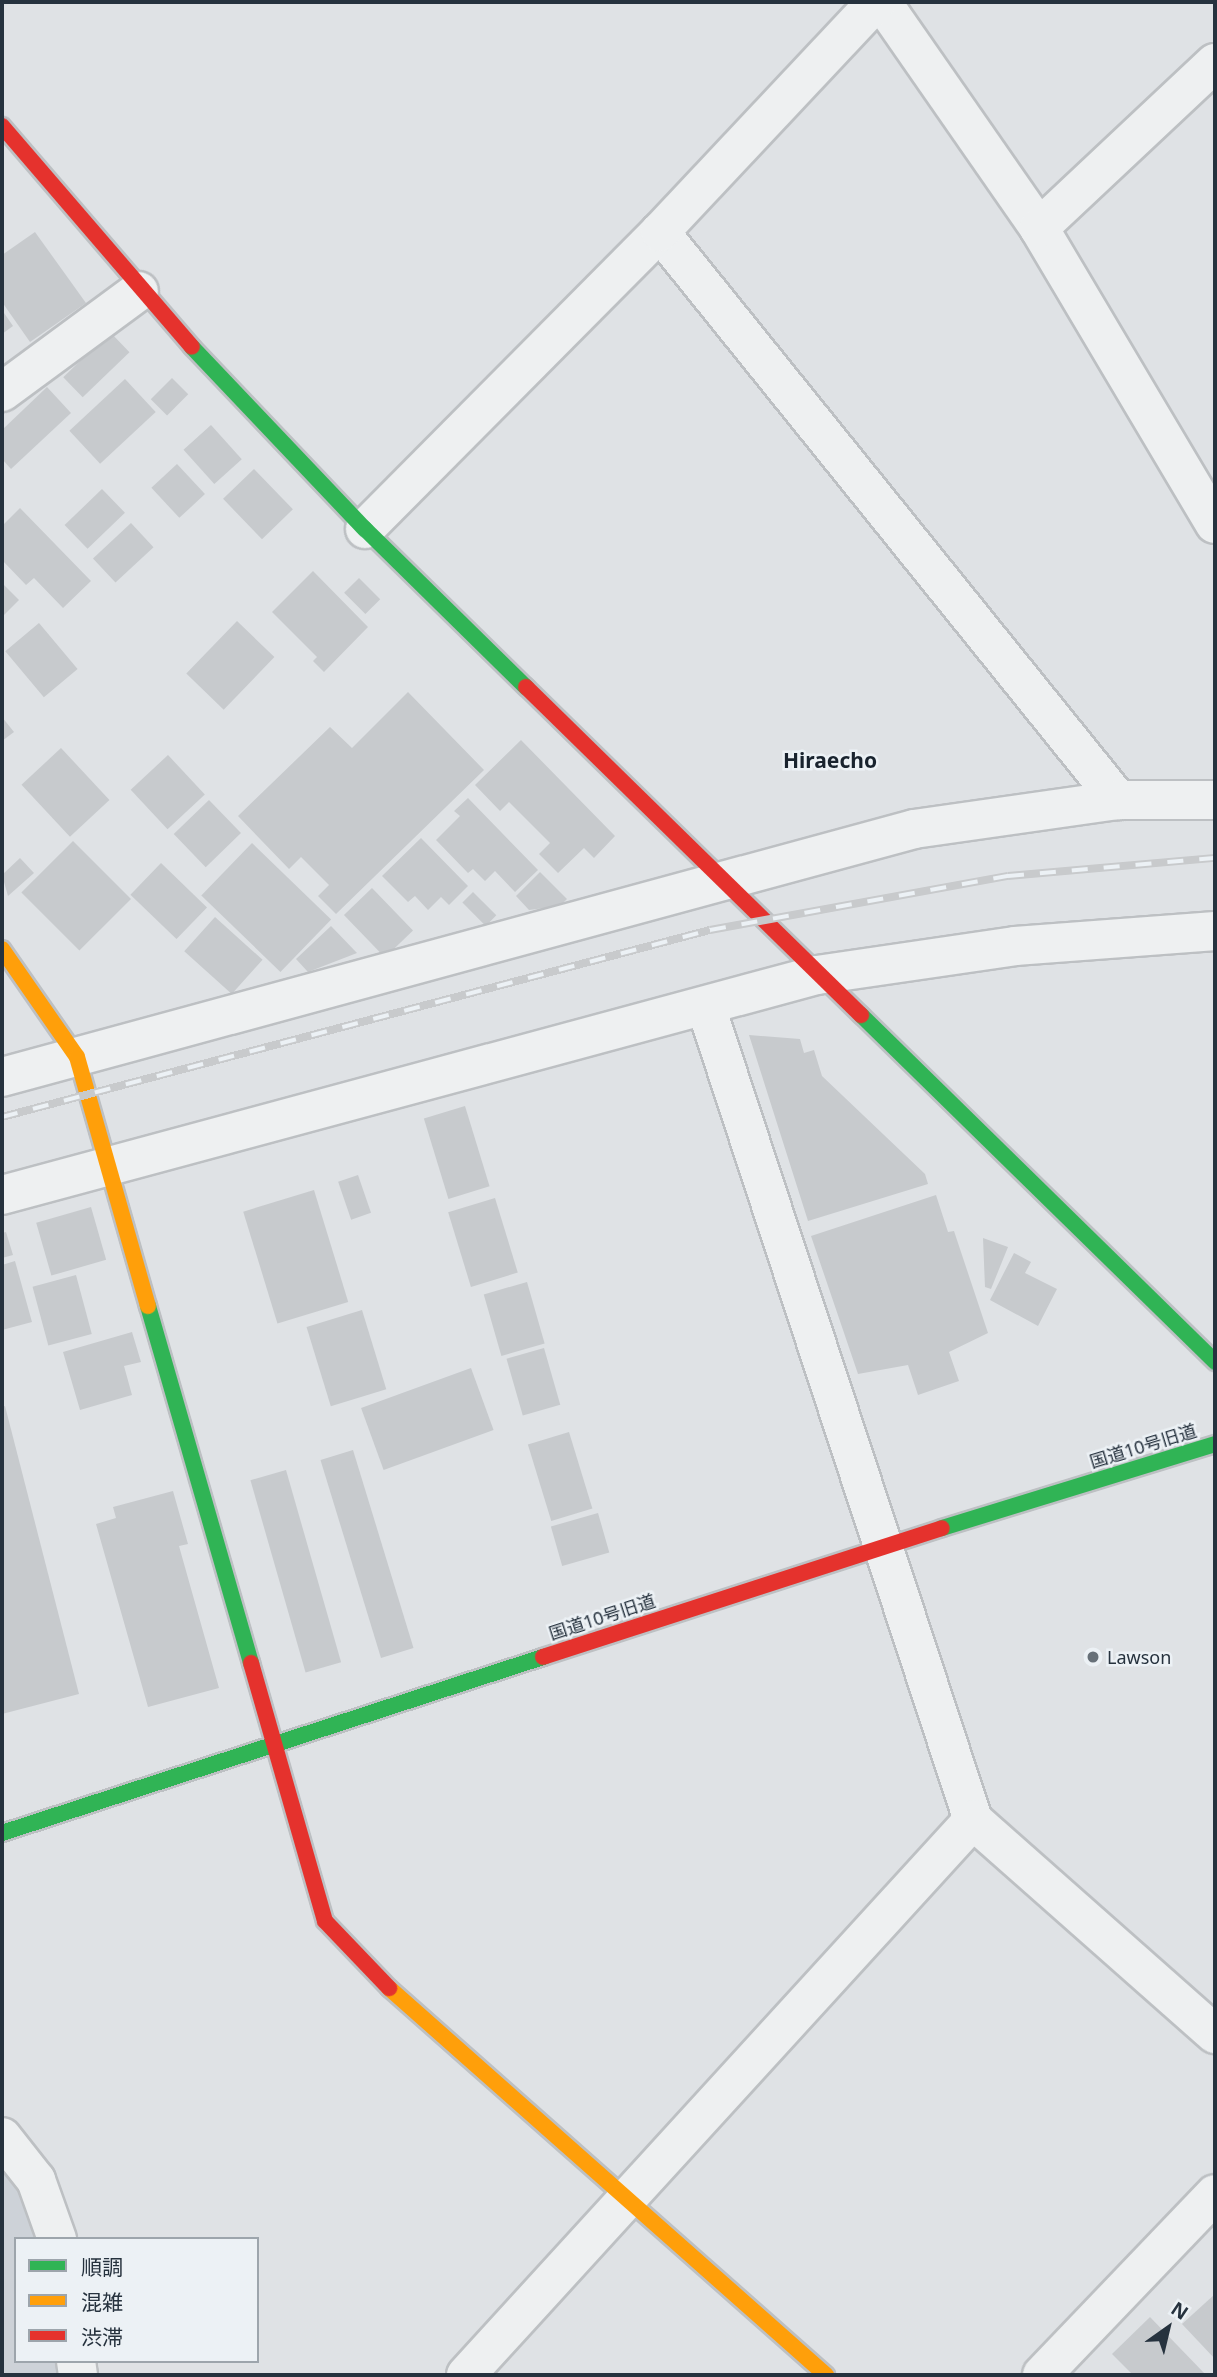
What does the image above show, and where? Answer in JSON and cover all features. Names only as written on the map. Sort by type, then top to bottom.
[{"type":"street","points":[[365,529],[660,232],[876,2]]},
{"type":"street","points":[[882,2],[1040,228],[1215,524]]},
{"type":"street","points":[[1040,228],[1215,63]]},
{"type":"street","points":[[2,126],[139,291],[365,529],[721,882],[1215,1362]]},
{"type":"street","points":[[660,232],[1118,800]]},
{"type":"street","points":[[2,392],[139,291]]},
{"type":"street","points":[[2,1077],[914,829],[1118,800],[1215,800]]},
{"type":"street","points":[[2,1195],[817,975],[1215,933]]},
{"type":"street","points":[[2,949],[77,1057],[326,1921],[377,1978],[630,2198],[826,2375]]},
{"type":"street","points":[[706,1007],[973,1820],[1215,2034]]},
{"type":"street","name":"国道10号旧道","points":[[2,1833],[882,1546],[1215,1444]]},
{"type":"street","points":[[466,2375],[973,1820]]},
{"type":"street","points":[[2,2137],[36,2180],[56,2237]]},
{"type":"street","points":[[1042,2375],[1215,2194]]},
{"type":"shaded area","points":[[2,2158],[24,2186],[39,2237],[14,2237],[14,2363],[60,2363],[62,2375],[2,2375]]},
{"type":"building","points":[[35,232],[86,303],[30,342],[2,302],[2,255]]},
{"type":"building","points":[[2,310],[13,326],[2,334]]},
{"type":"building","points":[[110,332],[129,352],[83,397],[63,377]]},
{"type":"building","points":[[172,378],[188,394],[167,415],[151,399]]},
{"type":"building","points":[[125,379],[156,412],[100,464],[69,431]]},
{"type":"building","points":[[47,387],[71,413],[11,469],[2,459],[2,430]]},
{"type":"building","points":[[211,425],[242,459],[214,484],[184,450]]},
{"type":"building","points":[[177,464],[205,494],[179,518],[151,488]]},
{"type":"building","points":[[254,469],[293,509],[262,539],[223,499]]},
{"type":"building","points":[[102,489],[125,513],[88,549],[65,525]]},
{"type":"building","points":[[20,508],[91,581],[63,608],[34,578],[26,585],[2,560],[2,526]]},
{"type":"building","points":[[131,523],[154,547],[115,583],[93,558]]},
{"type":"building","points":[[313,571],[368,627],[324,672],[313,661],[317,657],[272,612]]},
{"type":"building","points":[[359,578],[380,599],[365,614],[344,593]]},
{"type":"building","points":[[2,583],[19,600],[2,617]]},
{"type":"building","points":[[237,621],[274,657],[224,710],[186,674]]},
{"type":"building","points":[[39,623],[78,669],[44,697],[5,651]]},
{"type":"building","points":[[408,692],[484,770],[336,914],[318,896],[329,885],[301,857],[289,869],[238,816],[330,727],[352,748]]},
{"type":"building","points":[[2,717],[14,732],[2,741]]},
{"type":"building","points":[[521,740],[615,836],[594,858],[584,848],[558,873],[539,854],[550,843],[509,802],[500,811],[475,785]]},
{"type":"building","points":[[61,748],[109,800],[70,837],[22,785]]},
{"type":"building","points":[[168,755],[205,794],[168,829],[131,790]]},
{"type":"building","points":[[468,798],[538,870],[515,892],[495,871],[485,881],[473,869],[468,873],[436,840],[460,816],[454,811]]},
{"type":"building","points":[[209,800],[241,833],[206,867],[174,834]]},
{"type":"building","points":[[421,838],[468,886],[449,905],[441,897],[428,910],[415,896],[408,902],[382,876]]},
{"type":"building","points":[[73,841],[131,899],[79,951],[21,893]]},
{"type":"building","points":[[252,843],[331,919],[280,972],[201,896]]},
{"type":"building","points":[[20,858],[34,873],[8,896],[2,875]]},
{"type":"building","points":[[161,863],[207,907],[176,939],[130,895]]},
{"type":"building","points":[[540,872],[567,899],[560,906],[529,910],[516,896]]},
{"type":"building","points":[[372,888],[413,930],[385,958],[344,915]]},
{"type":"building","points":[[473,892],[496,915],[486,926],[462,903]]},
{"type":"building","points":[[215,917],[263,960],[232,994],[184,951]]},
{"type":"building","points":[[331,926],[357,953],[308,972],[296,959]]},
{"type":"building","points":[[749,1035],[800,1039],[804,1053],[814,1050],[822,1076],[925,1174],[928,1184],[808,1221]]},
{"type":"building","points":[[465,1106],[490,1186],[448,1199],[424,1119]]},
{"type":"building","points":[[358,1175],[371,1213],[351,1220],[338,1182]]},
{"type":"building","points":[[314,1190],[348,1302],[277,1324],[243,1212]]},
{"type":"building","points":[[936,1195],[948,1232],[954,1231],[988,1333],[949,1352],[959,1381],[918,1395],[908,1365],[858,1374],[811,1236]]},
{"type":"building","points":[[495,1198],[518,1273],[471,1287],[448,1212]]},
{"type":"building","points":[[91,1207],[106,1260],[51,1276],[36,1223]]},
{"type":"building","points":[[6,1232],[13,1255],[2,1258],[2,1233]]},
{"type":"building","points":[[983,1238],[1008,1247],[991,1289],[985,1287]]},
{"type":"building","points":[[1014,1253],[1031,1262],[1025,1273],[1057,1289],[1038,1326],[990,1300]]},
{"type":"building","points":[[15,1261],[32,1322],[2,1330],[2,1265]]},
{"type":"building","points":[[76,1275],[92,1334],[48,1346],[33,1287]]},
{"type":"building","points":[[527,1282],[545,1344],[501,1356],[484,1294]]},
{"type":"building","points":[[362,1310],[386,1389],[331,1406],[307,1327]]},
{"type":"building","points":[[132,1332],[141,1362],[124,1366],[132,1395],[80,1410],[63,1352]]},
{"type":"building","points":[[544,1348],[560,1405],[523,1415],[507,1359]]},
{"type":"building","points":[[471,1368],[494,1430],[384,1470],[361,1408]]},
{"type":"building","points":[[5,1406],[79,1694],[2,1714],[2,1407]]},
{"type":"building","points":[[569,1432],[592,1509],[551,1521],[528,1445]]},
{"type":"building","points":[[353,1450],[414,1648],[381,1658],[320,1460]]},
{"type":"building","points":[[286,1470],[341,1662],[306,1672],[250,1480]]},
{"type":"building","points":[[173,1491],[188,1544],[179,1546],[219,1688],[148,1707],[96,1524],[116,1518],[113,1507]]},
{"type":"building","points":[[598,1513],[609,1552],[562,1566],[551,1527]]},
{"type":"building","points":[[1215,2294],[1215,2359],[1182,2324]]},
{"type":"building","points":[[1150,2317],[1206,2375],[1133,2375],[1112,2354]]},
{"type":"railway","points":[[2,1117],[710,930],[1008,876],[1215,858]]},
{"type":"traffic: fast","points":[[192,347],[365,529],[526,687]]},
{"type":"traffic: fast","points":[[861,1015],[1215,1362]]},
{"type":"traffic: fast","points":[[148,1306],[251,1663]]},
{"type":"traffic: fast","points":[[942,1528],[1215,1444]]},
{"type":"traffic: fast","points":[[2,1833],[543,1657]]},
{"type":"traffic: slow","points":[[2,949],[77,1057],[148,1306]]},
{"type":"traffic: slow","points":[[389,1988],[826,2375]]},
{"type":"traffic: jam","points":[[2,126],[192,347]]},
{"type":"traffic: jam","points":[[526,687],[861,1015]]},
{"type":"traffic: jam","points":[[543,1657],[942,1528]]},
{"type":"traffic: jam","points":[[251,1663],[325,1921],[389,1988]]},
{"type":"place","name":"Lawson","points":[[1093,1657]]},
{"type":"district","name":"Hiraecho","points":[[830,760]]}]
